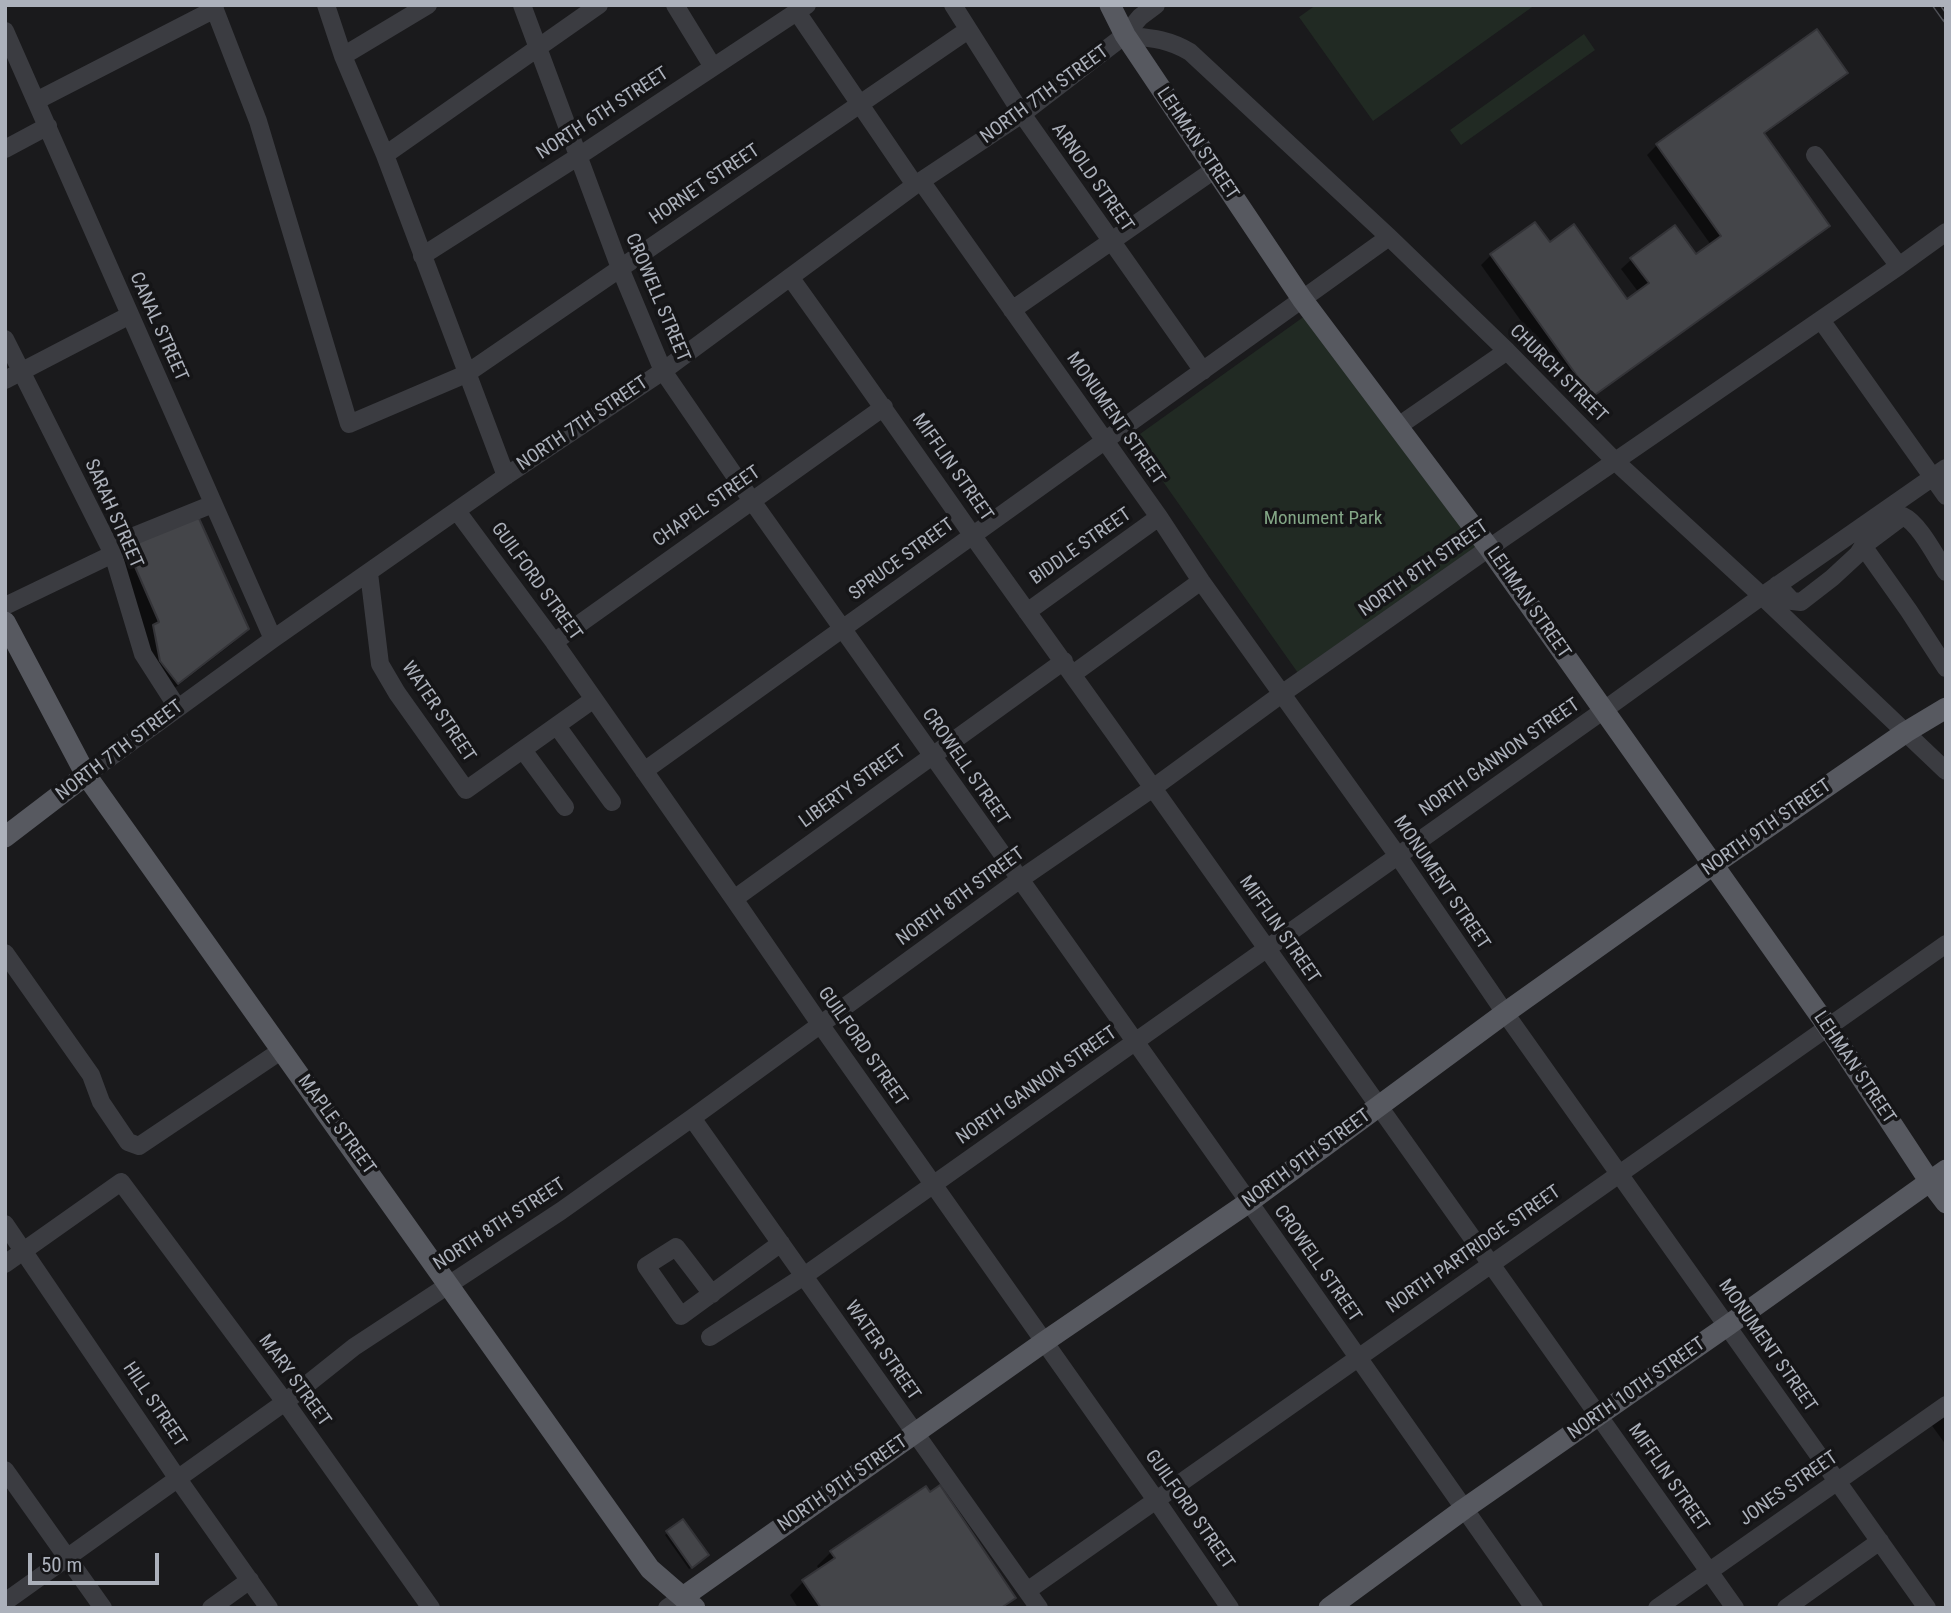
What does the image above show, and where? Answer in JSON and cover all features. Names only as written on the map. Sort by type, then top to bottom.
[{"type":"main road","name":"LEHMAN STREET","points":[[1110,5],[1125,36],[1302,299],[1489,548],[1828,1027],[1938,1176],[1946,1203]]},
{"type":"main road","name":"MAPLE STREET","points":[[5,622],[86,775],[650,1569],[682,1604]]},
{"type":"main road","name":"NORTH 9TH STREET","points":[[682,1604],[914,1433],[1249,1202],[1505,1013],[1713,865],[1906,732],[1946,708]]},
{"type":"main road","name":"NORTH 7TH STREET","points":[[5,837],[86,775]]},
{"type":"main road","name":"NORTH 10TH STREET","points":[[1329,1608],[1464,1509],[1938,1176]]},
{"type":"street","points":[[326,5],[343,56],[385,155],[506,476]]},
{"type":"street","points":[[343,56],[428,5]]},
{"type":"street","name":"CROWELL STREET","points":[[522,5],[620,268],[663,371],[932,757],[1534,1608]]},
{"type":"street","points":[[385,155],[599,5]]},
{"type":"street","points":[[675,5],[713,67]]},
{"type":"street","name":"ARNOLD STREET","points":[[953,5],[1022,114],[1203,371]]},
{"type":"street","name":"NORTH 7TH STREET","points":[[86,775],[272,639],[506,476],[663,371],[918,183],[1022,114],[1125,36],[1140,17],[1156,5]]},
{"type":"street","points":[[36,101],[214,7]]},
{"type":"street","name":"HORNET STREET","points":[[214,7],[258,121],[349,424],[466,374],[968,30]]},
{"type":"street","name":"NORTH 6TH STREET","points":[[422,256],[802,8]]},
{"type":"street","name":"MONUMENT STREET","points":[[802,8],[861,105],[1160,517],[1201,581],[1283,693],[1505,1013],[1927,1608]]},
{"type":"street","name":"CANAL STREET","points":[[5,31],[272,639]]},
{"type":"street","name":"CHURCH STREET","points":[[1125,36],[1160,39],[1190,52],[1389,237],[1507,351],[1616,462],[1946,771]]},
{"type":"street","points":[[5,149],[48,126]]},
{"type":"street","points":[[1815,155],[1899,267]]},
{"type":"street","points":[[1012,310],[1214,170]]},
{"type":"street","name":"NORTH 8TH STREET","points":[[5,1602],[285,1402],[354,1347],[561,1211],[1283,693],[1946,232]]},
{"type":"street","name":"SPRUCE STREET","points":[[644,771],[1389,237]]},
{"type":"street","name":"MIFFLIN STREET","points":[[790,277],[1735,1608]]},
{"type":"street","points":[[13,376],[130,315]]},
{"type":"street","points":[[1821,320],[1939,473],[1946,496]]},
{"type":"street","name":"SARAH STREET","points":[[5,338],[13,376],[113,554],[143,654],[177,707]]},
{"type":"street","points":[[1397,427],[1507,351]]},
{"type":"street","name":"CHAPEL STREET","points":[[554,642],[884,407]]},
{"type":"street","name":"NORTH GANNON STREET","points":[[710,1337],[804,1276],[1777,585],[1939,473]]},
{"type":"street","points":[[5,606],[113,554],[124,540],[214,505]]},
{"type":"street","name":"GUILFORD STREET","points":[[457,511],[554,642],[1230,1608]]},
{"type":"street","points":[[1777,585],[1792,601],[1801,602],[1832,578],[1863,546],[1903,516],[1917,527],[1946,572]]},
{"type":"street","name":"BIDDLE STREET","points":[[1027,611],[1160,517]]},
{"type":"street","points":[[1863,546],[1946,668]]},
{"type":"street","name":"WATER STREET","points":[[369,573],[380,664],[397,693],[466,790],[523,750]]},
{"type":"street","name":"LIBERTY STREET","points":[[734,899],[932,757],[1201,581]]},
{"type":"street","points":[[565,807],[523,750],[594,699]]},
{"type":"street","points":[[557,726],[612,802]]},
{"type":"street","name":"NORTH PARTRIDGE STREET","points":[[1027,1591],[1946,944]]},
{"type":"street","points":[[5,953],[91,1075],[101,1102],[128,1142],[139,1146],[282,1050]]},
{"type":"street","name":"WATER STREET","points":[[692,1118],[1039,1608]]},
{"type":"street","name":"MARY STREET","points":[[24,1250],[121,1182],[285,1402],[431,1608]]},
{"type":"street","name":"HILL STREET","points":[[5,1224],[269,1608]]},
{"type":"street","points":[[712,1294],[781,1243]]},
{"type":"street","points":[[5,1265],[24,1250]]},
{"type":"street","name":"JONES STREET","points":[[1657,1608],[1837,1481],[1942,1415]]},
{"type":"street","points":[[5,1469],[103,1608]]},
{"type":"street","points":[[1786,1608],[1880,1541]]},
{"type":"street","points":[[211,1608],[250,1580]]},
{"type":"green space","points":[[1316,5],[1535,5],[1373,121],[1299,17]]},
{"type":"green space","points":[[1584,34],[1595,50],[1461,145],[1450,130]]},
{"type":"green space","name":"Monument Park","points":[[1309,313],[1479,546],[1298,673],[1133,439]]},
{"type":"building","points":[[1817,29],[1848,73],[1764,133],[1830,226],[1592,397],[1490,254],[1535,222],[1550,242],[1574,224],[1627,299],[1649,283],[1630,258],[1675,225],[1696,254],[1721,236],[1656,144]]},
{"type":"building","points":[[197,514],[249,629],[178,684],[160,661],[153,625],[159,622],[126,546]]},
{"type":"building","points":[[940,1485],[1016,1598],[1001,1608],[821,1608],[802,1580],[835,1558],[830,1551],[926,1486],[930,1492]]},
{"type":"building","points":[[683,1519],[709,1555],[692,1568],[666,1531]]},
{"type":"railway","points":[[1936,5],[1946,19]]}]
